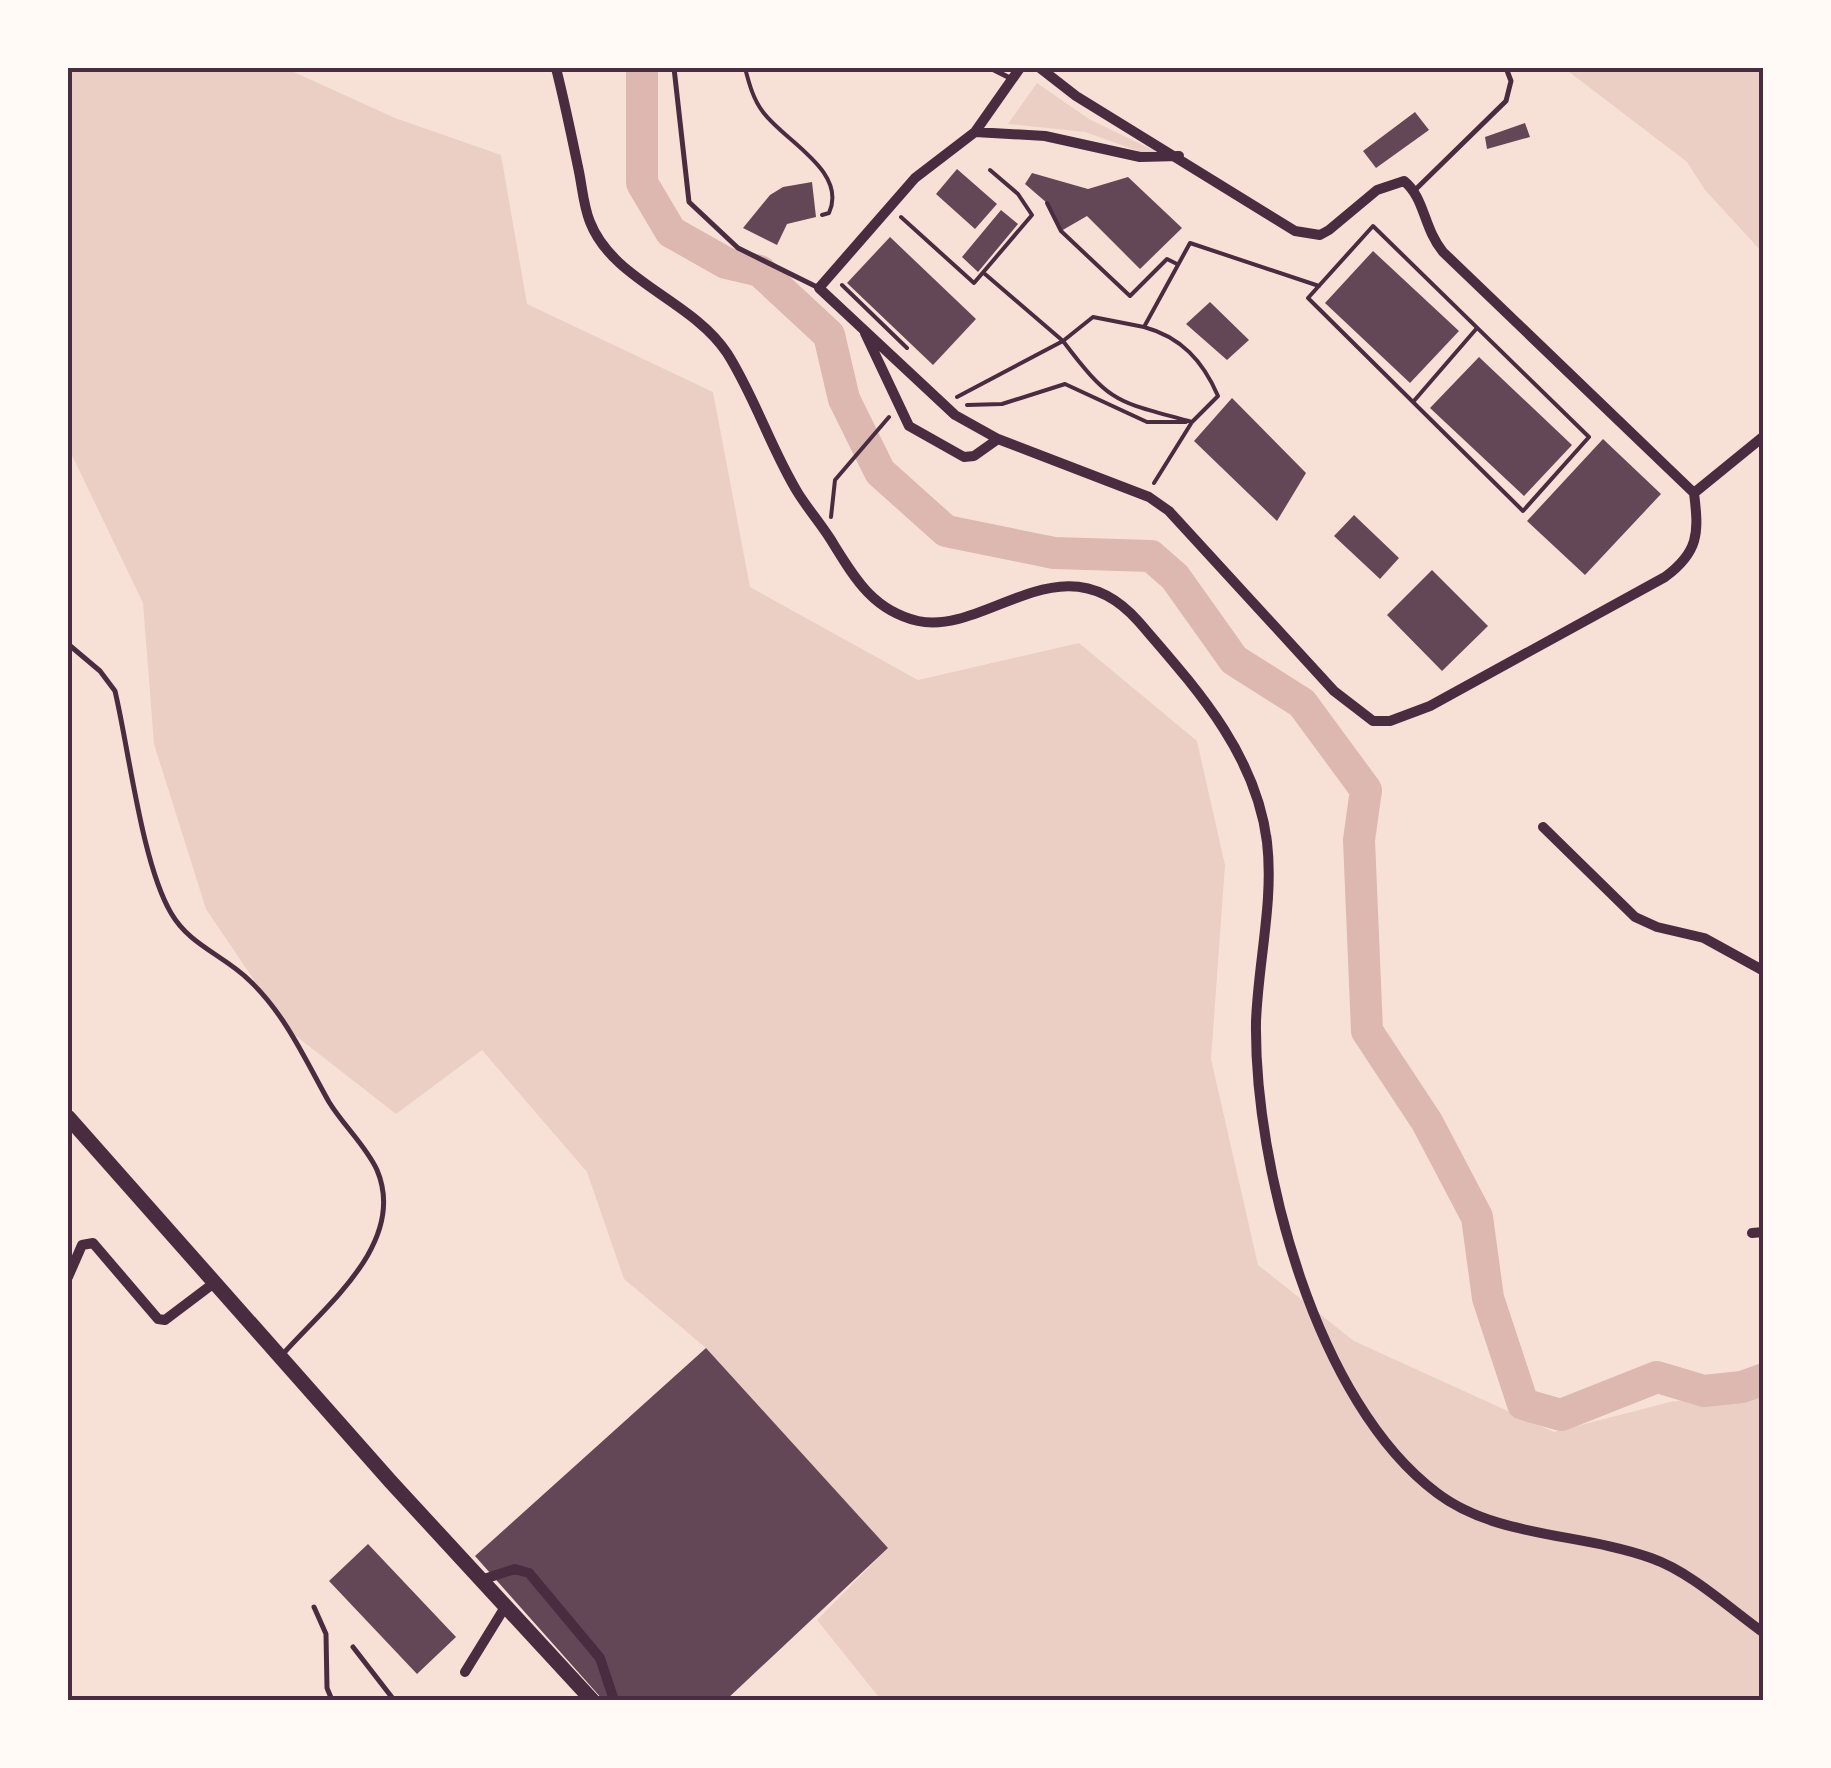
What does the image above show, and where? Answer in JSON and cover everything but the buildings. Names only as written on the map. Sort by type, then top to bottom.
[{"type":"main road","points":[[68,1117],[592,1700]]},
{"type":"street","points":[[556,68],[589,222],[606,249],[686,308],[725,350],[798,493],[865,593],[884,608],[920,622],[940,622],[1041,589],[1068,587],[1098,593],[1133,615],[1227,729],[1254,791],[1267,858],[1256,1020],[1263,1131],[1278,1205],[1313,1315],[1362,1410],[1436,1493],[1480,1516],[1660,1560],[1764,1633]]},
{"type":"street","points":[[1020,68],[976,132],[915,178],[819,288],[860,323],[938,402],[998,439],[1150,498],[1180,520],[1334,691],[1373,720],[1390,722],[1430,706],[1683,564],[1700,535],[1694,493],[1443,252],[1426,230],[1415,190],[1404,181],[1393,182],[1329,230],[1304,234],[1076,96],[1040,68]]},
{"type":"street","points":[[976,132],[1046,136],[1140,157],[1180,156]]},
{"type":"street","points":[[860,323],[908,426],[954,454],[974,456],[998,439]]},
{"type":"street","points":[[1694,493],[1764,436]]},
{"type":"street","points":[[1543,827],[1635,918],[1656,928],[1704,938],[1764,971]]},
{"type":"street","points":[[68,1277],[82,1245],[93,1242],[158,1319],[166,1320],[214,1283]]},
{"type":"street","points":[[481,1580],[515,1569],[529,1574],[600,1658],[614,1700]]},
{"type":"street","points":[[465,1672],[505,1607]]},
{"type":"lane","points":[[674,68],[689,202],[738,248],[819,288]]},
{"type":"lane","points":[[990,68],[1010,78]]},
{"type":"lane","points":[[1415,190],[1506,101],[1511,82],[1506,68]]},
{"type":"lane","points":[[68,644],[100,670],[115,692],[156,876],[169,911],[188,938],[250,980],[278,1014],[337,1115],[376,1169],[384,1199],[381,1228],[367,1257],[280,1357]]},
{"type":"lane","points":[[314,1606],[326,1634],[327,1688],[332,1700]]},
{"type":"lane","points":[[353,1647],[394,1700]]},
{"type":"path","points":[[745,68],[764,113],[826,172],[834,204],[829,213],[822,215]]},
{"type":"path","points":[[898,215],[974,283],[1032,216],[1018,194],[990,170]]},
{"type":"path","points":[[1047,204],[1060,231],[1130,296],[1168,258],[1177,264]]},
{"type":"path","points":[[1373,226],[1589,437],[1522,511],[1308,298],[1319,286],[1373,226]]},
{"type":"path","points":[[1144,327],[1190,242],[1319,286]]},
{"type":"path","points":[[984,273],[1063,340],[1096,386],[1135,410],[1192,422]]},
{"type":"path","points":[[837,281],[917,358]]},
{"type":"path","points":[[938,402],[1063,340],[1094,317],[1171,334],[1208,370],[1218,396],[1192,422],[1155,480],[1150,498]]},
{"type":"path","points":[[1412,402],[1477,328]]},
{"type":"path","points":[[938,402],[1002,404],[1065,384],[1147,422],[1192,422]]},
{"type":"path","points":[[829,536],[832,490],[844,464],[876,426],[898,410]]},
{"type":"shaded area","points":[[68,68],[285,68],[395,118],[501,155],[527,304],[713,392],[750,587],[918,680],[1079,643],[1197,741],[1225,865],[1211,1059],[1258,1265],[1354,1341],[1554,1432],[1670,1402],[1763,1390],[1763,1700],[881,1700],[817,1620],[888,1548],[706,1348],[624,1279],[587,1172],[482,1050],[396,1114],[287,1029],[206,909],[154,744],[143,603],[68,447]]},
{"type":"shaded area","points":[[1564,68],[1763,68],[1763,253],[1705,190],[1687,162]]},
{"type":"shaded area","points":[[1037,83],[1089,119],[1157,152],[1141,152],[1085,132],[1008,124]]},
{"type":"waterway","points":[[642,68],[642,183],[671,232],[726,263],[760,271],[829,335],[844,399],[880,472],[946,531],[1054,553],[1151,556],[1175,577],[1234,660],[1302,703],[1366,790],[1359,840],[1367,1031],[1427,1122],[1477,1217],[1488,1298],[1523,1404],[1561,1415],[1657,1377],[1704,1391],[1742,1387],[1764,1379]]}]
